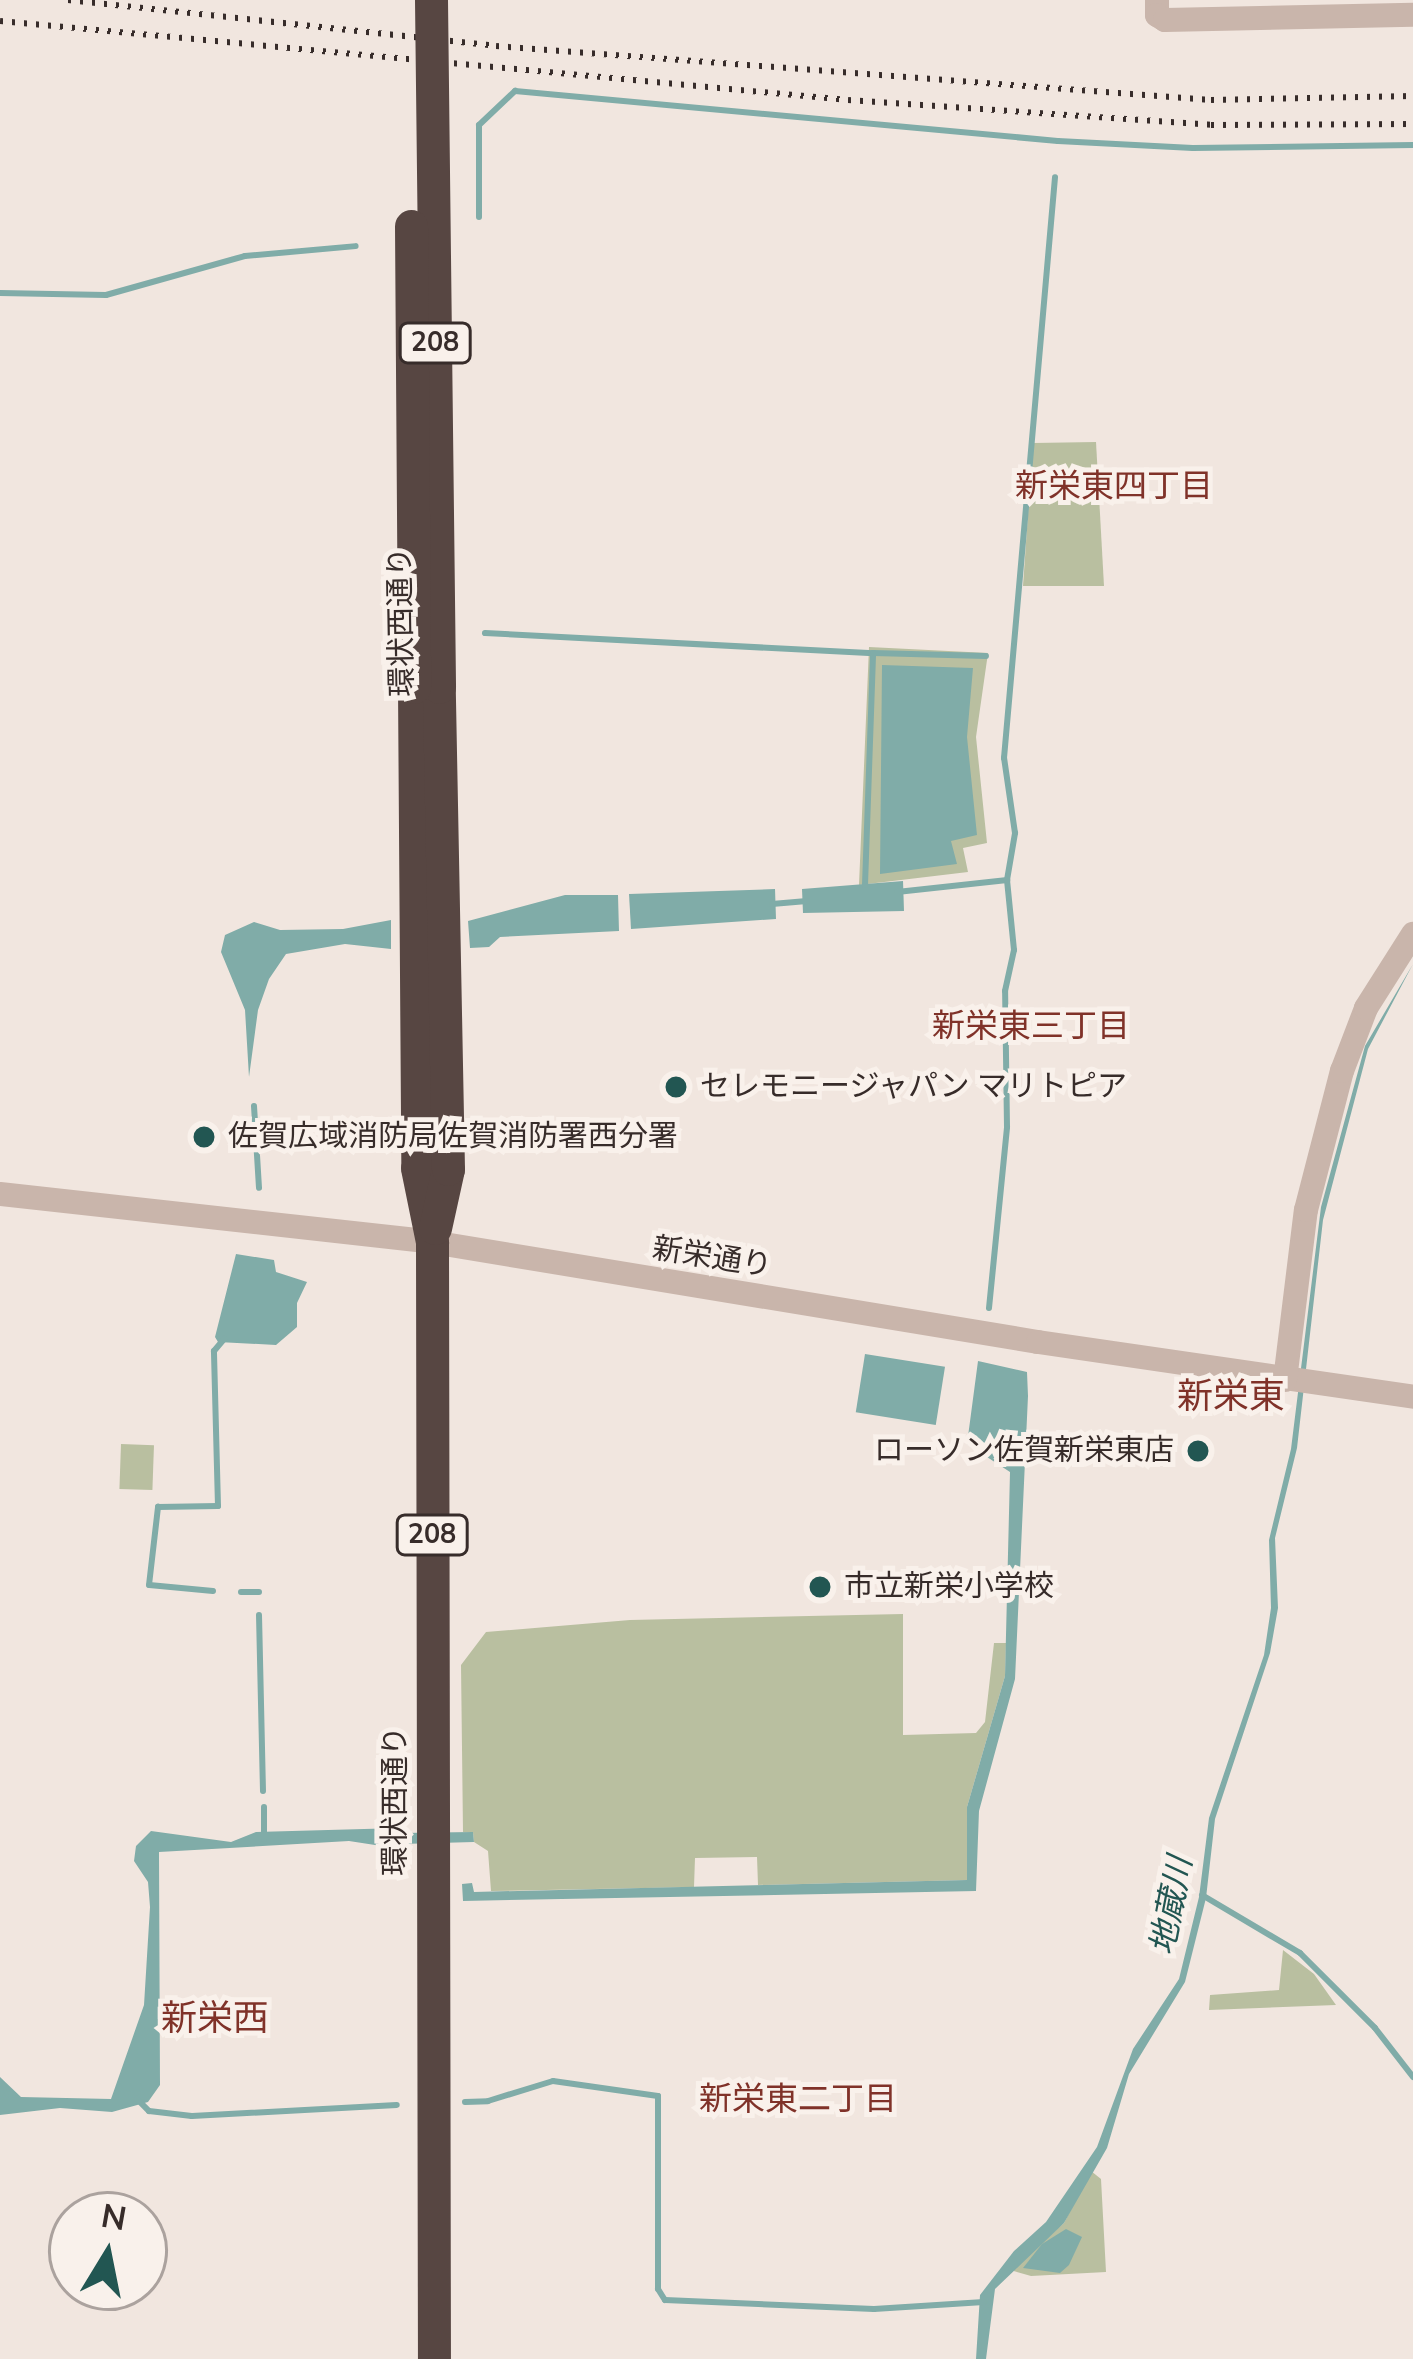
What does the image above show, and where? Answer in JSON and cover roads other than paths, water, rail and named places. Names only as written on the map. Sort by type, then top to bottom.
[{"type":"highway","name":"環状西通り","points":[[409,0],[427,687]]},
{"type":"highway","name":"環状西通り","points":[[431,0],[430,957],[417,1168],[432,1242],[434,2359]]},
{"type":"street","points":[[1157,0],[1157,15],[1165,20],[1413,15]]},
{"type":"street","points":[[1285,1380],[1306,1210],[1342,1071],[1366,1008],[1413,934]]},
{"type":"street","name":"新栄通り","points":[[0,1194],[432,1242],[1413,1397]]},
{"type":"water","points":[[882,665],[973,668],[967,737],[977,835],[951,841],[957,864],[880,874]]},
{"type":"water","points":[[903,881],[904,911],[803,913],[802,889]]},
{"type":"water","points":[[775,889],[776,919],[631,929],[629,894]]},
{"type":"water","points":[[565,895],[618,895],[619,931],[500,937],[489,947],[470,948],[468,921]]},
{"type":"water","points":[[391,920],[391,949],[345,944],[286,954],[269,979],[258,1010],[249,1077],[245,1010],[221,952],[225,935],[254,922],[280,930],[343,929]]},
{"type":"water","points":[[1413,964],[1368,1049],[1323,1220],[1297,1448],[1275,1538],[1278,1608],[1270,1653],[1215,1819],[1206,1898],[1185,1982],[1129,2074],[1107,2148],[1064,2223],[995,2289],[986,2359],[976,2359],[980,2295],[1014,2251],[1046,2222],[1097,2147],[1133,2049],[1179,1979],[1199,1897],[1209,1818],[1264,1655],[1271,1608],[1269,1540],[1291,1449],[1321,1207],[1365,1046]]},
{"type":"water","points":[[236,1254],[274,1260],[276,1272],[307,1282],[297,1303],[297,1327],[276,1345],[218,1342],[215,1337]]},
{"type":"water","points":[[865,1354],[945,1367],[936,1425],[856,1412]]},
{"type":"water","points":[[978,1361],[1027,1372],[1028,1396],[1015,1679],[979,1811],[976,1891],[463,1901],[462,1884],[472,1883],[474,1892],[967,1880],[967,1807],[1005,1676],[1010,1472],[967,1444]]},
{"type":"water","points":[[400,1828],[401,1833],[473,1832],[474,1842],[402,1844],[401,1849],[349,1841],[159,1852],[160,2085],[148,2102],[112,2112],[60,2108],[0,2115],[0,2077],[21,2097],[111,2099],[144,2005],[150,1907],[148,1882],[134,1861],[136,1846],[151,1831],[231,1842],[256,1832]]},
{"type":"water","points":[[1066,2229],[1082,2237],[1069,2265],[1060,2273],[1023,2268],[1042,2244]]},
{"type":"waterway","points":[[479,217],[479,125],[515,91],[1058,141],[1193,148],[1413,145]]},
{"type":"waterway","points":[[989,1308],[1007,1127],[1005,991],[1014,950],[1007,880],[1015,833],[1004,758],[1055,177]]},
{"type":"waterway","points":[[0,293],[106,295],[245,256],[356,246]]},
{"type":"waterway","points":[[485,633],[873,653]]},
{"type":"waterway","points":[[865,885],[873,653],[986,656]]},
{"type":"waterway","points":[[897,892],[1007,880]]},
{"type":"waterway","points":[[772,904],[807,901]]},
{"type":"waterway","points":[[254,1106],[259,1188]]},
{"type":"waterway","points":[[213,1591],[149,1585],[158,1507],[218,1506],[214,1351],[224,1339]]},
{"type":"waterway","points":[[241,1592],[259,1592]]},
{"type":"waterway","points":[[259,1615],[263,1791]]},
{"type":"waterway","points":[[264,1807],[264,1839]]},
{"type":"waterway","name":"地蔵川","points":[[1202,1895],[1300,1953],[1375,2028],[1413,2077]]},
{"type":"waterway","points":[[465,2102],[488,2101],[553,2081],[658,2096],[658,2289],[665,2300],[874,2309],[984,2302]]},
{"type":"waterway","points":[[137,2099],[149,2111],[192,2116],[397,2105]]},
{"type":"railway","points":[[68,0],[496,46],[1211,100],[1413,96]]},
{"type":"railway","points":[[0,21],[848,100],[1211,125],[1413,124]]},
{"type":"place","name":"セレモニージャパン マリトピア","points":[[676,1087]]},
{"type":"place","name":"佐賀広域消防局佐賀消防署西分署","points":[[204,1137]]},
{"type":"place","name":"ローソン佐賀新栄東店","points":[[1198,1451]]},
{"type":"place","name":"市立新栄小学校","points":[[820,1587]]},
{"type":"district","name":"新栄東四丁目","points":[[1114,487]]},
{"type":"district","name":"新栄東三丁目","points":[[1031,1027]]},
{"type":"district","name":"新栄東","points":[[1231,1397]]},
{"type":"district","name":"新栄西","points":[[215,2019]]},
{"type":"district","name":"新栄東二丁目","points":[[798,2100]]}]
